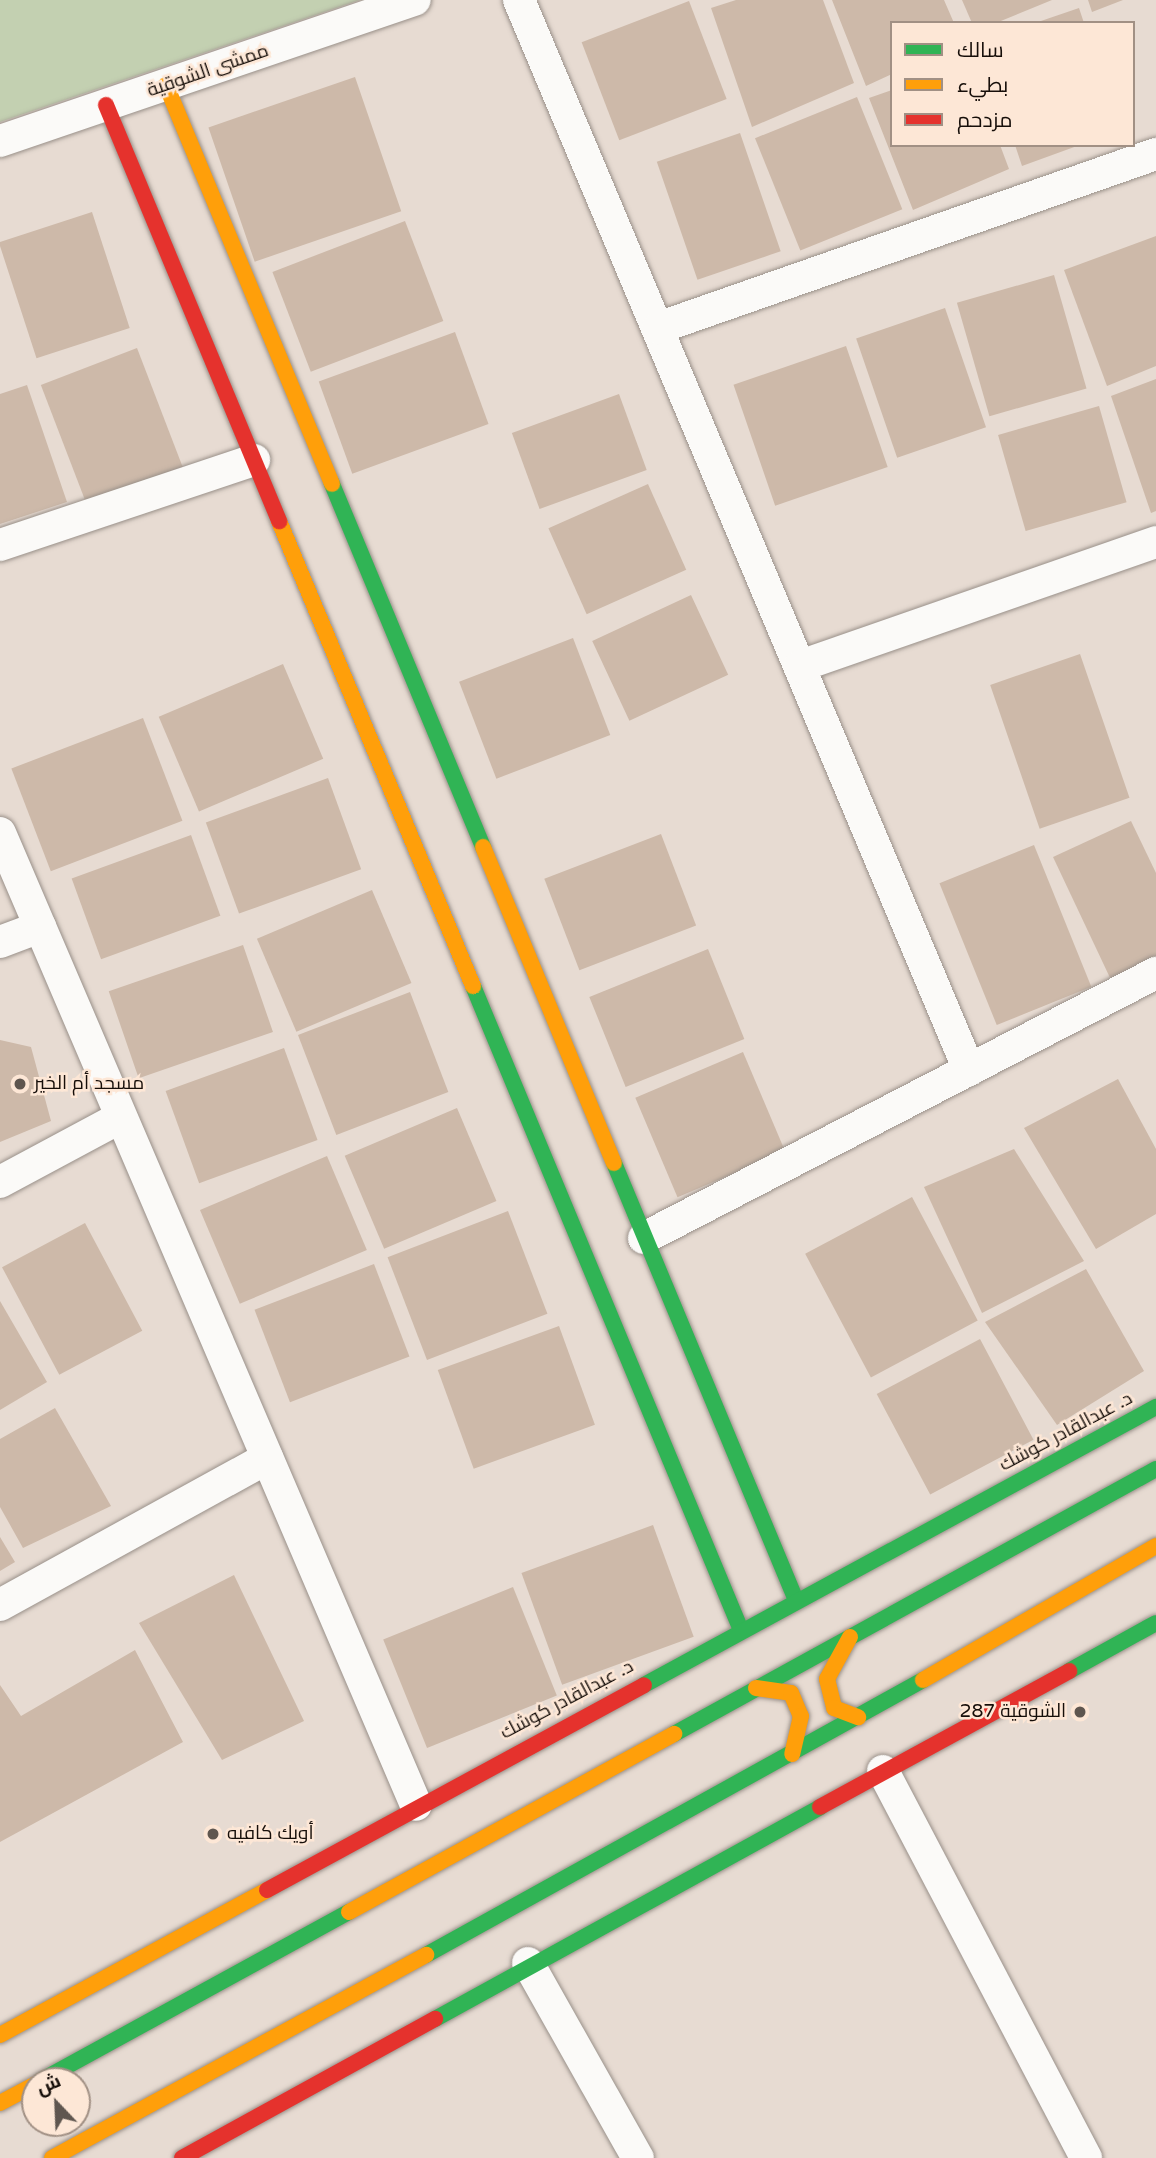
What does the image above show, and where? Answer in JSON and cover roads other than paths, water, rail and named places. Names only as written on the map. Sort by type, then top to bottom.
[{"type":"street","name":"ممشى الشوقية","points":[[0,141],[415,0]]},
{"type":"street","points":[[519,0],[969,1070]]},
{"type":"street","points":[[166,85],[796,1600]]},
{"type":"street","points":[[106,105],[741,1630]]},
{"type":"street","points":[[658,327],[1156,154]]},
{"type":"street","points":[[0,545],[254,460]]},
{"type":"street","points":[[800,666],[1156,542]]},
{"type":"street","points":[[0,834],[416,1805]]},
{"type":"street","points":[[0,942],[40,927]]},
{"type":"street","points":[[644,1238],[1156,973]]},
{"type":"street","points":[[0,1182],[121,1117]]},
{"type":"street","name":"د. عبدالقادر كوشك","points":[[0,2035],[416,1805],[1156,1407]]},
{"type":"street","points":[[0,1605],[267,1458]]},
{"type":"street","points":[[66,2067],[1156,1469]]},
{"type":"street","points":[[52,2158],[792,1754],[1156,1546]]},
{"type":"street","points":[[182,2158],[528,1963],[1156,1623]]},
{"type":"street","points":[[850,1637],[827,1679],[834,1708],[858,1717]]},
{"type":"street","points":[[756,1688],[791,1693],[801,1716],[792,1754]]},
{"type":"street","points":[[883,1771],[1086,2158]]},
{"type":"street","points":[[528,1963],[638,2158]]},
{"type":"street","points":[[0,2103],[21,2092]]},
{"type":"place","name":"مسجد أم الخير","points":[[20,1084]]},
{"type":"place","name":"الشوقية 287","points":[[1080,1712]]},
{"type":"place","name":"أويك كافيه","points":[[213,1834]]}]
